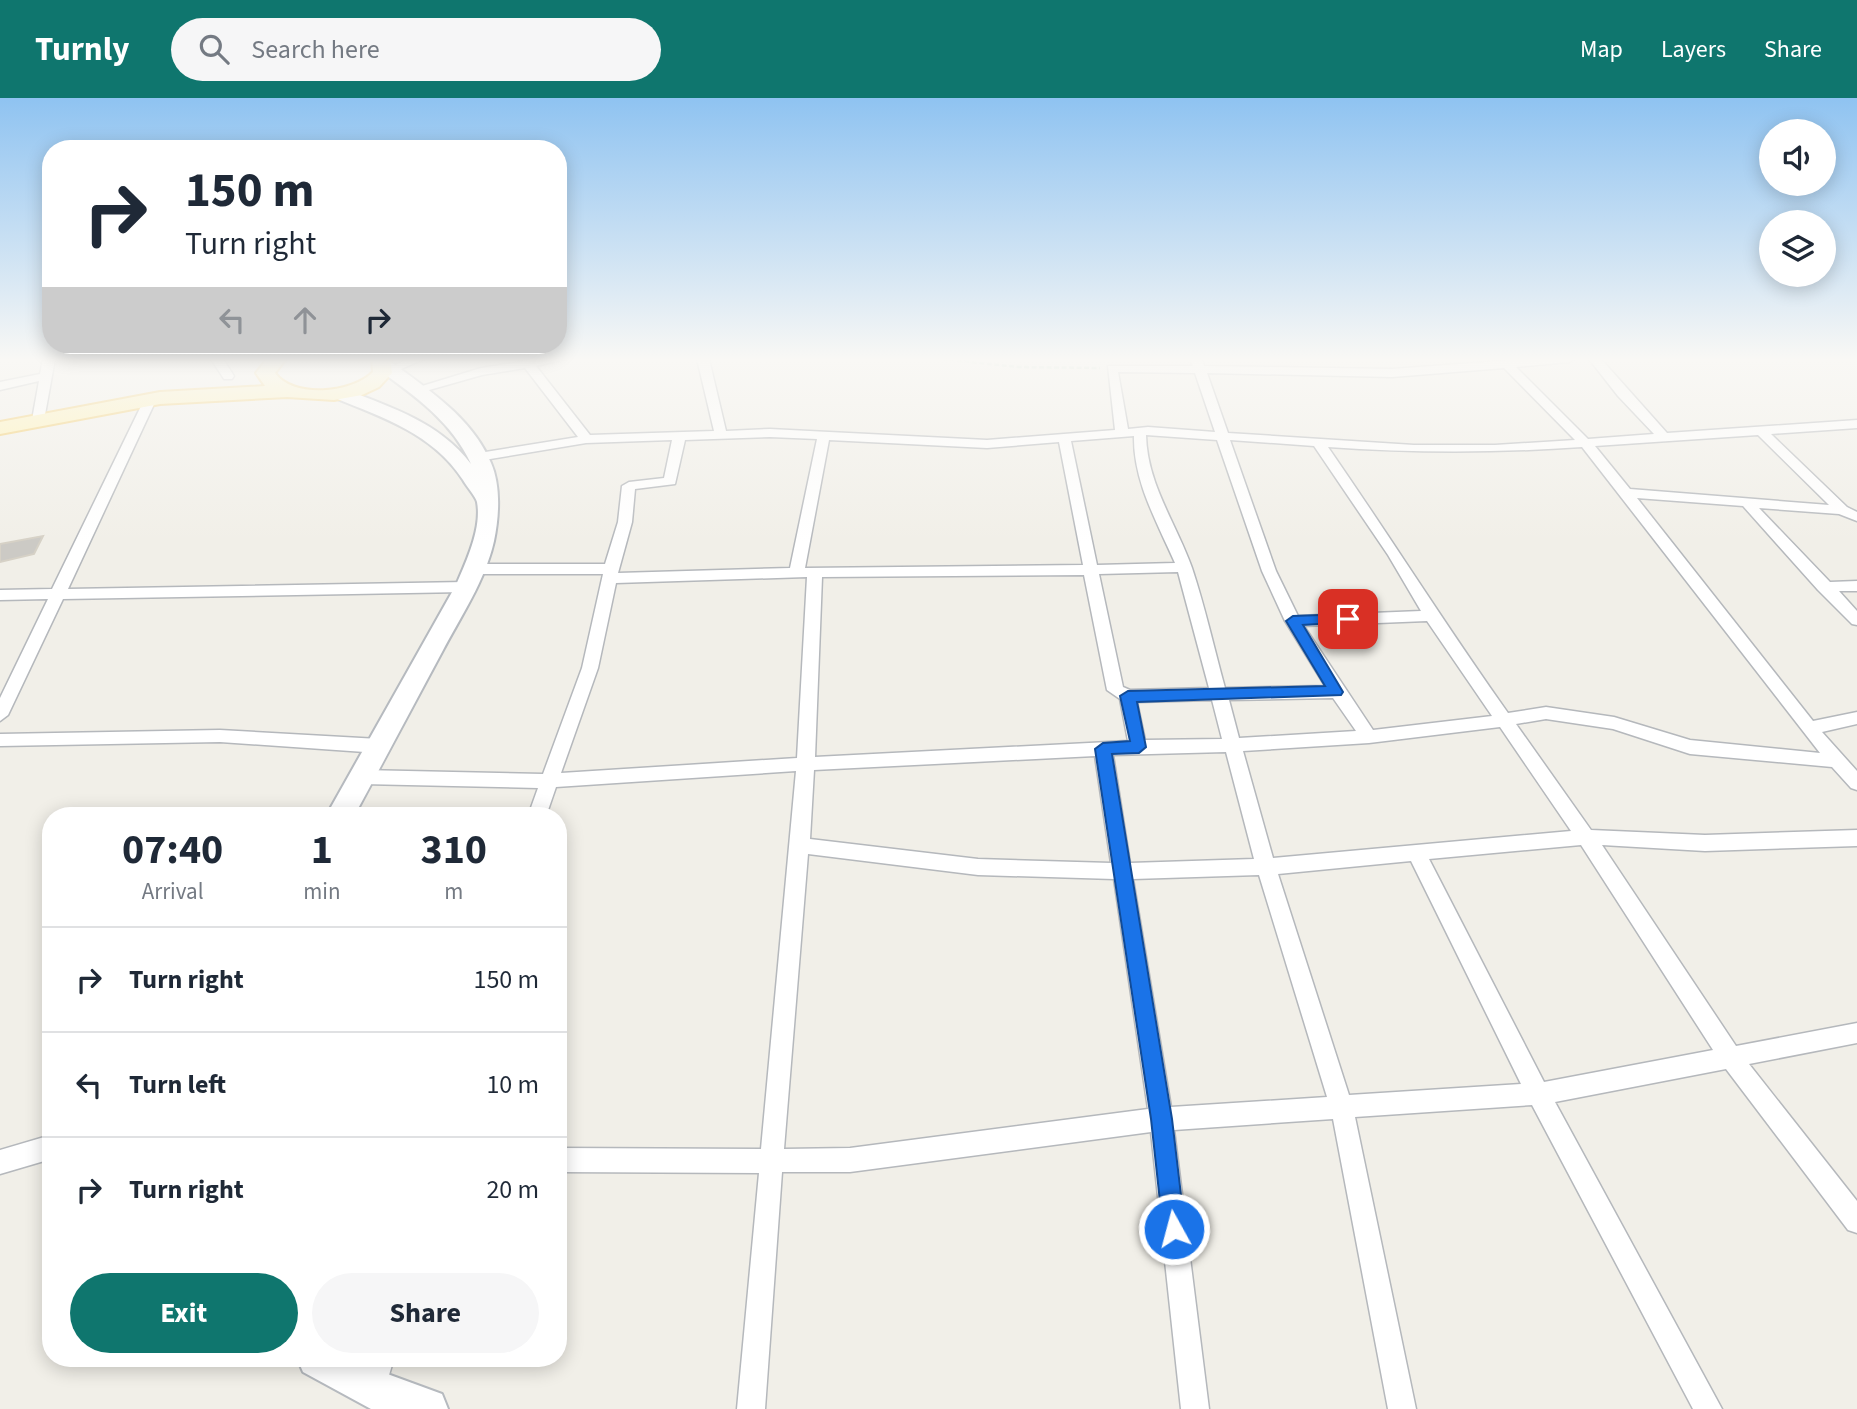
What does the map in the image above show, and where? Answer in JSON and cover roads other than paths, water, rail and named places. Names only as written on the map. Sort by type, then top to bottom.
[{"type":"main road","points":[[0,428],[37,420]]},
{"type":"street","points":[[0,715],[55,595],[144,420]]},
{"type":"street","points":[[403,420],[449,449],[485,498]]},
{"type":"street","points":[[345,807],[469,578],[483,542],[485,476],[478,457],[450,420]]},
{"type":"street","points":[[571,420],[586,439]]},
{"type":"street","points":[[717,420],[720,435]]},
{"type":"street","points":[[1127,420],[1148,485],[1184,567],[1266,867],[1342,1108],[1402,1409]]},
{"type":"street","points":[[1217,420],[1252,528],[1293,621],[1336,692],[1369,737]]},
{"type":"street","points":[[1562,420],[1586,444],[1664,541],[1739,643],[1857,783]]},
{"type":"street","points":[[1647,420],[1664,438]]},
{"type":"street","points":[[478,457],[586,439],[790,433],[988,444],[1131,432],[1222,434],[1451,450],[1586,444],[1857,424]]},
{"type":"street","points":[[1760,431],[1842,510],[1857,517]]},
{"type":"street","points":[[751,1409],[806,764],[806,572],[824,436]]},
{"type":"street","points":[[540,807],[590,668],[610,573],[625,523],[629,486],[670,481],[679,437]]},
{"type":"street","points":[[1064,437],[1115,691],[1128,696],[1336,692]]},
{"type":"street","points":[[1317,441],[1395,554],[1431,616],[1587,837],[1731,1058],[1857,1221]]},
{"type":"street","points":[[1624,493],[1842,510]]},
{"type":"street","points":[[1747,503],[1823,587],[1857,620]]},
{"type":"street","points":[[0,595],[610,573],[1184,567]]},
{"type":"street","points":[[1823,587],[1857,586]]},
{"type":"street","points":[[1293,621],[1431,616]]},
{"type":"street","points":[[1128,696],[1139,747]]},
{"type":"street","points":[[362,777],[548,781],[806,764],[1139,747],[1233,745],[1369,737],[1505,721],[1546,713],[1614,723],[1690,747],[1837,761]]},
{"type":"street","points":[[1809,728],[1857,718]]},
{"type":"street","points":[[0,740],[220,736],[379,746]]},
{"type":"street","points":[[1103,749],[1161,1119],[1195,1409]]},
{"type":"street","points":[[799,846],[978,867],[1122,871],[1266,867],[1587,837],[1705,843],[1857,838]]},
{"type":"street","points":[[1416,852],[1538,1094],[1708,1409]]},
{"type":"street","points":[[567,1160],[635,1163],[850,1160],[1161,1119],[1538,1094],[1857,1032]]},
{"type":"street","points":[[0,1161],[42,1149]]},
{"type":"street","points":[[352,1367],[376,1373],[427,1409]]}]
